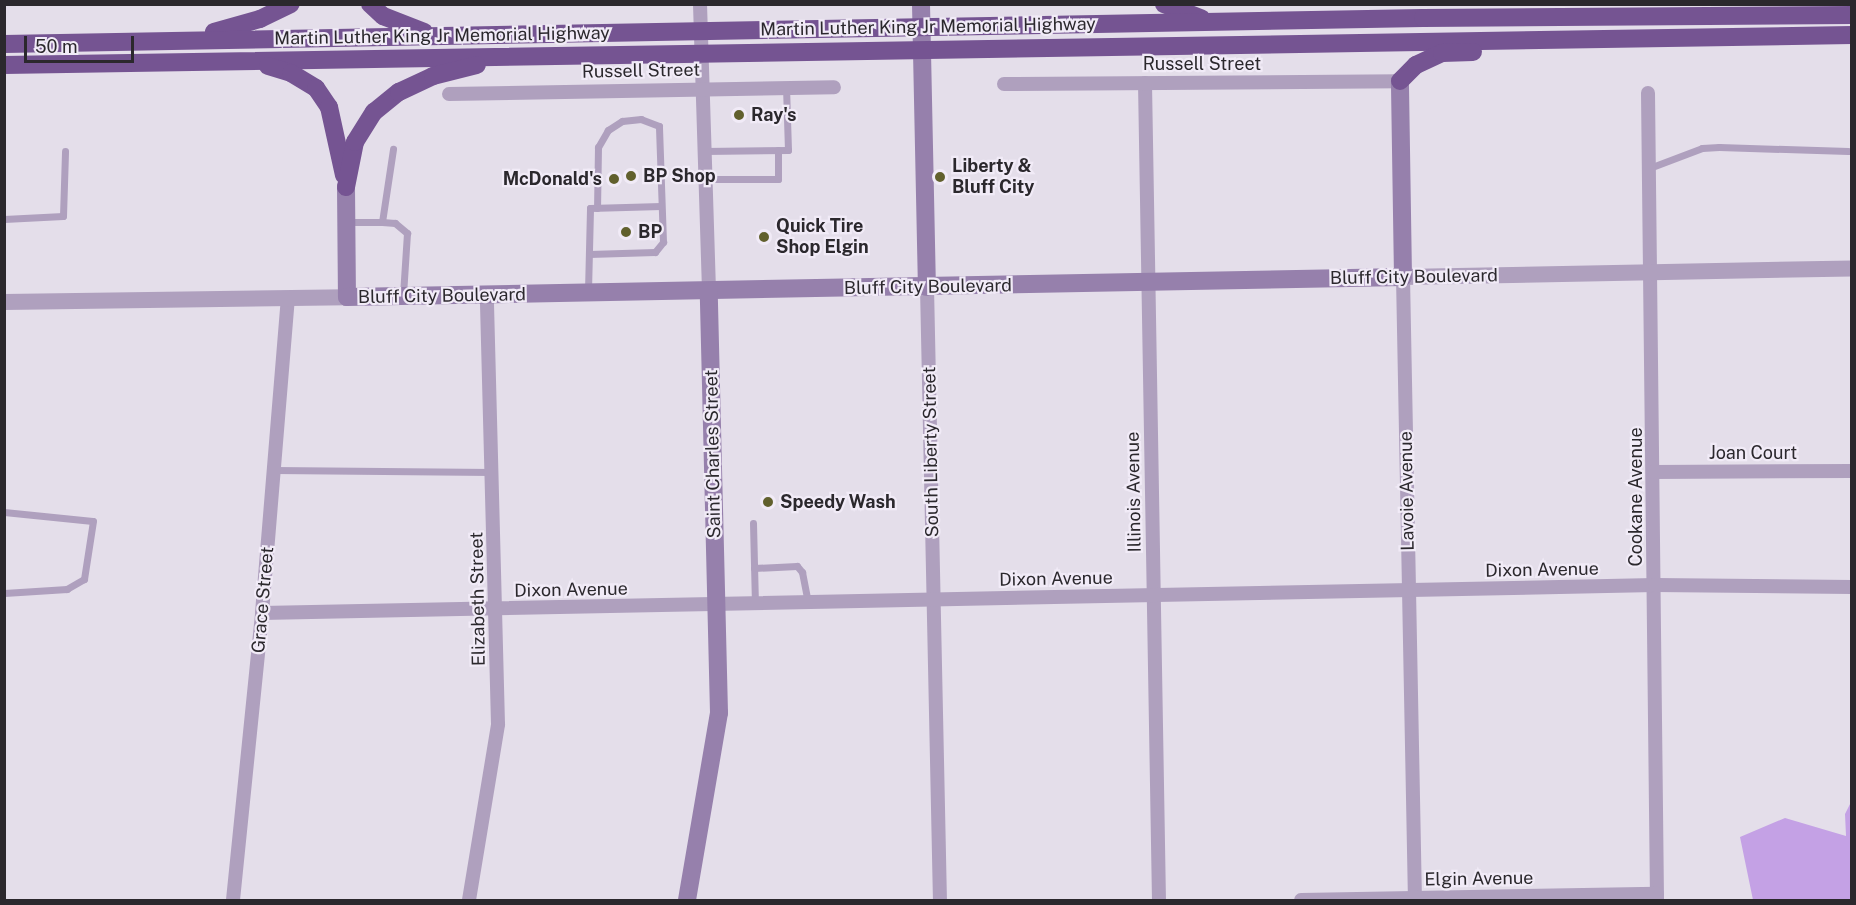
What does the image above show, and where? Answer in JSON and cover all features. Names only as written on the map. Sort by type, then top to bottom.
[{"type":"highway","points":[[166,41],[235,28],[291,4]]},
{"type":"highway","points":[[370,4],[384,16],[411,29],[447,36]]},
{"type":"highway","points":[[1164,4],[1220,23]]},
{"type":"highway","name":"Martin Luther King Jr Memorial Highway","points":[[4,44],[648,31],[1851,15]]},
{"type":"highway","name":"Martin Luther King Jr Memorial Highway","points":[[4,65],[648,52],[1851,35]]},
{"type":"highway","points":[[1400,81],[1416,65],[1442,53],[1558,50],[1608,37]]},
{"type":"highway","points":[[346,187],[356,142],[374,112],[399,92],[442,73],[528,56]]},
{"type":"highway","points":[[249,61],[291,73],[316,88],[329,107],[337,131],[346,187]]},
{"type":"main road","name":"South Liberty Street","points":[[921,4],[927,287]]},
{"type":"main road","name":"Lavoie Avenue","points":[[1400,81],[1403,277]]},
{"type":"main road","points":[[346,187],[347,297]]},
{"type":"main road","name":"Bluff City Boulevard","points":[[347,297],[1403,277]]},
{"type":"main road","name":"Saint Charles Street","points":[[687,900],[719,713],[709,291]]},
{"type":"street","name":"Saint Charles Street","points":[[700,4],[709,291]]},
{"type":"street","name":"Russell Street","points":[[1004,84],[1400,81]]},
{"type":"street","name":"Illinois Avenue","points":[[1145,83],[1160,900]]},
{"type":"street","name":"Russell Street","points":[[449,94],[834,87]]},
{"type":"street","name":"Cookane Avenue","points":[[1648,93],[1652,167],[1657,897]]},
{"type":"street","name":"Bluff City Boulevard","points":[[1403,277],[1652,270],[1851,268]]},
{"type":"street","name":"Lavoie Avenue","points":[[1403,277],[1415,900]]},
{"type":"street","name":"South Liberty Street","points":[[927,287],[940,900]]},
{"type":"street","name":"Elizabeth Street","points":[[469,900],[498,724],[487,294]]},
{"type":"street","name":"Bluff City Boulevard","points":[[4,302],[347,297]]},
{"type":"street","name":"Grace Street","points":[[233,900],[262,612],[288,298]]},
{"type":"street","name":"Joan Court","points":[[1654,472],[1851,471]]},
{"type":"street","name":"Dixon Avenue","points":[[262,612],[716,606],[1655,585],[1851,588]]},
{"type":"street","name":"Elgin Avenue","points":[[1302,900],[1657,897]]},
{"type":"lane","points":[[704,151],[788,150],[786,88]]},
{"type":"lane","points":[[589,254],[655,252],[663,242],[659,126],[641,119],[622,121],[608,130],[598,147],[597,208]]},
{"type":"lane","points":[[1652,167],[1702,148],[1848,151]]},
{"type":"lane","points":[[382,222],[393,149]]},
{"type":"lane","points":[[705,179],[778,179],[778,150]]},
{"type":"lane","points":[[4,219],[63,216],[65,151]]},
{"type":"lane","points":[[588,293],[590,208],[661,206]]},
{"type":"lane","points":[[346,222],[395,224],[407,233],[403,296]]},
{"type":"lane","points":[[274,470],[492,472]]},
{"type":"lane","points":[[4,512],[93,521],[84,579],[67,589],[4,593]]},
{"type":"lane","points":[[753,523],[755,605]]},
{"type":"lane","points":[[754,568],[797,566],[802,572],[808,603]]},
{"type":"shaded area","points":[[1851,802],[1851,900],[1753,900],[1740,837],[1785,818],[1846,836],[1845,814]]},
{"type":"place","name":"Ray's","points":[[739,115]]},
{"type":"place","name":"BP Shop","points":[[631,176]]},
{"type":"place","name":"Liberty & Bluff City","points":[[940,177]]},
{"type":"place","name":"McDonald's","points":[[614,179]]},
{"type":"place","name":"BP","points":[[626,232]]},
{"type":"place","name":"Quick Tire Shop Elgin","points":[[764,237]]},
{"type":"place","name":"Speedy Wash","points":[[768,502]]}]
